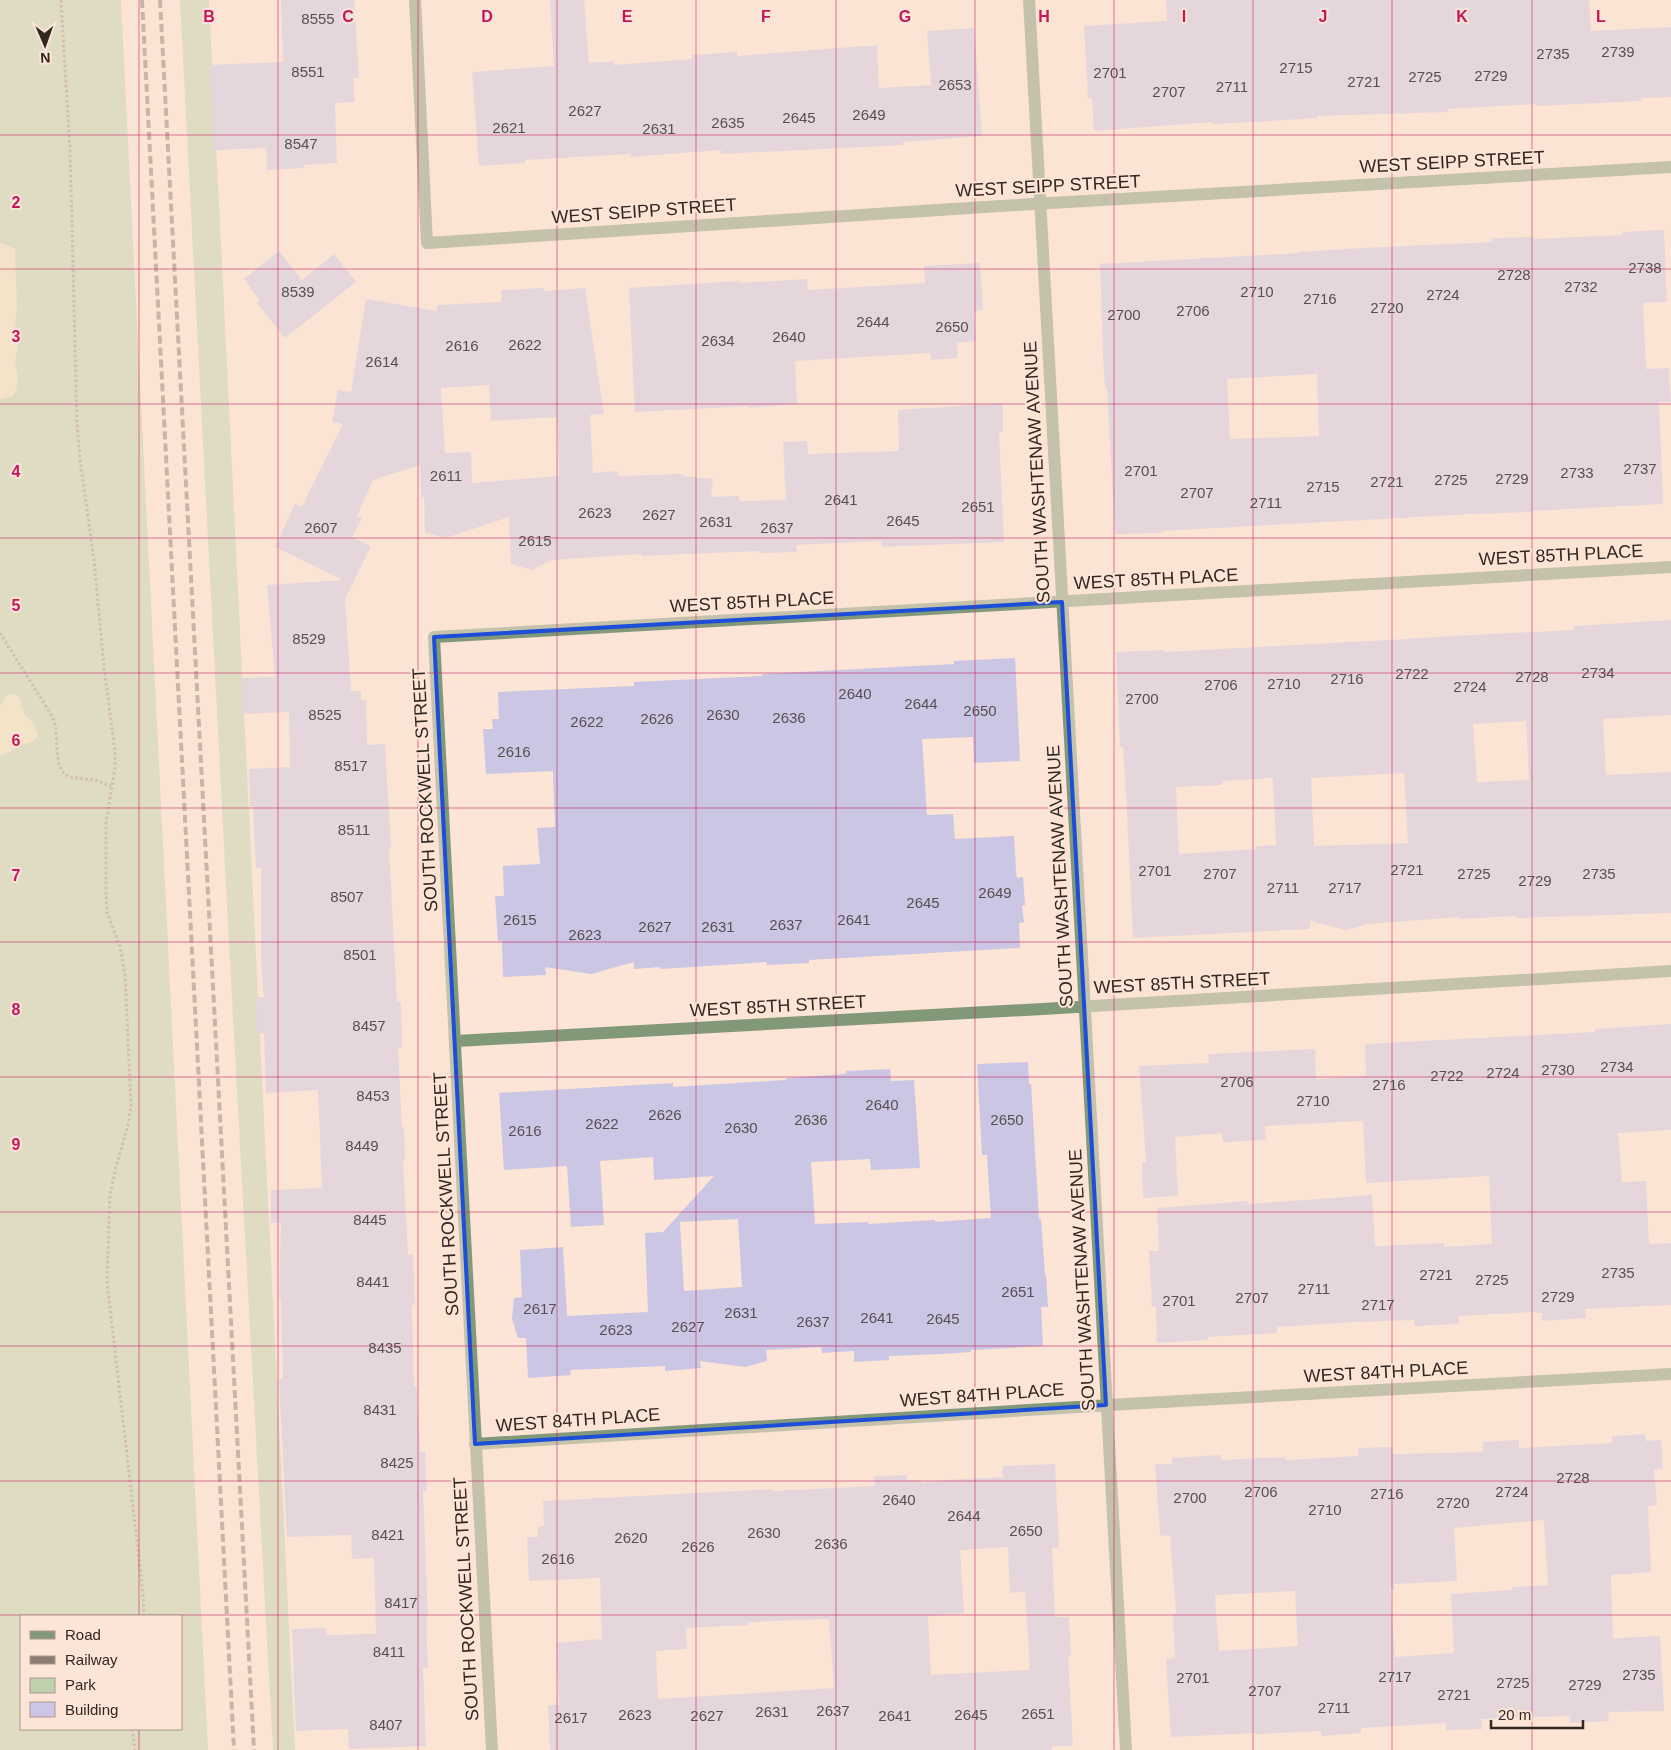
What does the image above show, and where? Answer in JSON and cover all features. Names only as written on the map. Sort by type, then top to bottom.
[{"type":"street","name":"WEST SEIPP STREET","points":[[415,0],[427,243],[1040,204],[1671,167]]},
{"type":"street","name":"SOUTH WASHTENAW AVENUE","points":[[1029,0],[1126,1750]]},
{"type":"street","name":"WEST 85TH PLACE","points":[[434,637],[1671,567]]},
{"type":"street","name":"SOUTH ROCKWELL STREET","points":[[434,637],[492,1750]]},
{"type":"street","name":"WEST 85TH STREET","points":[[456,1041],[1084,1007],[1671,971]]},
{"type":"street","name":"WEST 84TH PLACE","points":[[475,1444],[1106,1405],[1671,1374]]},
{"type":"path","points":[[61,0],[70,149],[77,424],[115,751],[115,768],[106,823],[106,894],[108,912],[120,947],[125,974],[131,1106],[110,1194],[107,1282],[144,1593],[144,1615]]},
{"type":"path","points":[[0,634],[52,716],[56,728],[58,758],[62,771],[69,776],[95,780],[111,786]]},
{"type":"path","points":[[132,1730],[135,1750]]},
{"type":"highlighted area","points":[[1062,602],[1106,1405],[475,1444],[434,637]]},
{"type":"green space","points":[[0,0],[121,0],[208,1750],[0,1750]]},
{"type":"green space","points":[[180,0],[209,0],[295,1750],[273,1750]]},
{"type":"sand","points":[[0,244],[15,249],[17,308],[15,329],[18,346],[15,362],[18,378],[16,391],[13,396],[0,399]]},
{"type":"sand","points":[[7,695],[18,695],[25,715],[35,725],[38,737],[0,755],[0,706]]},
{"type":"building","points":[[281,0],[354,0],[359,78],[353,78],[355,102],[335,103],[337,163],[304,165],[304,168],[267,170],[266,148],[214,150],[210,65],[283,62]]},
{"type":"building","points":[[550,0],[584,0],[589,63],[614,61],[614,65],[692,59],[692,55],[737,52],[737,56],[877,45],[879,88],[931,85],[927,31],[974,28],[982,136],[903,142],[903,145],[721,154],[721,150],[631,157],[631,154],[525,160],[525,163],[479,166],[472,72],[554,66]]},
{"type":"building","points":[[1166,0],[1589,0],[1591,31],[1671,27],[1671,97],[1641,98],[1641,101],[1535,106],[1535,104],[1448,109],[1449,112],[1318,116],[1318,118],[1213,124],[1213,122],[1094,131],[1092,98],[1088,98],[1084,26],[1167,21]]},
{"type":"building","points":[[1664,230],[1667,302],[1643,303],[1646,369],[1669,368],[1671,402],[1659,402],[1663,504],[1161,531],[1161,533],[1115,534],[1107,388],[1105,389],[1103,355],[1100,264],[1492,242],[1492,238],[1534,237],[1534,239],[1622,235],[1622,232]],"holes":[[[1317,374],[1319,436],[1230,439],[1227,379]]]},
{"type":"building","points":[[279,251],[302,280],[334,254],[356,282],[285,338],[257,303],[260,301],[244,279]]},
{"type":"building","points":[[980,263],[983,310],[974,311],[976,341],[957,343],[958,358],[931,360],[930,353],[795,361],[797,404],[749,408],[749,406],[635,412],[629,288],[807,279],[808,290],[925,283],[924,266]]},
{"type":"building","points":[[544,288],[544,291],[585,288],[604,414],[590,415],[593,473],[618,471],[618,476],[683,474],[683,476],[713,479],[711,497],[739,496],[739,501],[786,500],[783,442],[807,441],[808,454],[899,451],[898,410],[1003,403],[1003,432],[999,432],[1004,542],[882,547],[881,541],[796,545],[797,552],[760,553],[759,551],[642,556],[641,554],[552,560],[532,570],[511,564],[509,517],[446,538],[425,533],[424,497],[421,497],[420,465],[373,480],[357,516],[362,518],[352,537],[371,546],[345,599],[351,691],[361,691],[361,700],[366,700],[367,745],[385,744],[397,1002],[401,1002],[402,1048],[398,1048],[402,1127],[404,1127],[405,1161],[403,1161],[408,1255],[413,1254],[415,1305],[412,1305],[414,1386],[417,1386],[420,1452],[425,1452],[427,1491],[423,1491],[428,1668],[423,1668],[426,1746],[349,1749],[348,1729],[296,1731],[292,1629],[326,1628],[326,1635],[376,1634],[374,1558],[352,1559],[351,1535],[287,1537],[279,1379],[283,1379],[281,1298],[279,1299],[281,1223],[271,1223],[271,1190],[322,1188],[318,1090],[266,1093],[264,1033],[257,1033],[256,997],[264,997],[261,961],[261,868],[256,868],[253,806],[250,806],[249,769],[290,767],[289,712],[243,714],[241,678],[275,677],[267,585],[343,580],[275,547],[295,504],[302,507],[343,424],[332,422],[338,390],[351,392],[366,299],[437,311],[437,305],[502,302],[501,290]],"holes":[[[489,385],[491,421],[557,417],[559,476],[472,483],[471,452],[445,453],[441,388]]]},
{"type":"building","points":[[1671,620],[1671,715],[1603,719],[1606,775],[1671,772],[1671,913],[1516,918],[1516,916],[1460,919],[1459,917],[1368,924],[1346,930],[1310,921],[1310,929],[1133,938],[1123,747],[1120,747],[1116,652],[1164,650],[1164,652],[1574,630],[1574,626]],"holes":[[[1526,721],[1529,780],[1477,782],[1473,724]],[[1404,773],[1408,843],[1314,846],[1311,778]],[[1273,778],[1276,845],[1256,846],[1257,849],[1179,854],[1176,787],[1222,785],[1222,781]]]},
{"type":"building","points":[[1015,658],[1020,761],[974,763],[973,737],[922,739],[927,815],[953,814],[955,839],[1014,836],[1017,878],[1023,877],[1025,905],[1022,906],[1024,922],[1019,923],[1020,948],[809,960],[809,963],[767,965],[766,962],[661,969],[660,967],[634,969],[634,962],[591,974],[545,967],[546,975],[503,977],[502,941],[498,941],[495,896],[504,896],[503,866],[540,864],[537,828],[555,827],[553,771],[486,774],[483,729],[493,729],[492,719],[499,719],[498,692],[634,686],[634,682],[954,664],[954,661]]},
{"type":"building","points":[[1671,1024],[1671,1130],[1618,1133],[1622,1182],[1646,1181],[1649,1244],[1671,1243],[1671,1305],[1585,1309],[1586,1318],[1542,1321],[1542,1313],[1536,1312],[1459,1316],[1459,1324],[1414,1326],[1414,1320],[1277,1327],[1277,1333],[1208,1337],[1208,1340],[1157,1343],[1156,1306],[1152,1307],[1149,1251],[1159,1251],[1157,1208],[1372,1195],[1375,1246],[1444,1243],[1444,1247],[1492,1244],[1489,1176],[1366,1183],[1363,1121],[1265,1126],[1266,1140],[1223,1142],[1222,1133],[1175,1137],[1178,1196],[1143,1198],[1142,1162],[1146,1162],[1139,1066],[1209,1063],[1208,1054],[1315,1049],[1316,1079],[1366,1076],[1365,1044],[1595,1032],[1595,1029]]},
{"type":"building","points":[[1028,1062],[1039,1219],[1041,1219],[1048,1307],[1041,1307],[1043,1346],[889,1356],[889,1360],[854,1362],[854,1351],[822,1353],[821,1347],[766,1350],[767,1361],[745,1367],[700,1361],[701,1368],[665,1371],[665,1366],[570,1370],[571,1375],[528,1378],[526,1338],[518,1338],[512,1319],[514,1298],[522,1297],[520,1250],[563,1247],[567,1316],[648,1312],[645,1233],[663,1232],[714,1176],[654,1180],[653,1157],[600,1161],[604,1225],[571,1227],[567,1166],[504,1170],[499,1093],[673,1083],[673,1087],[786,1080],[786,1078],[846,1074],[846,1071],[890,1069],[891,1081],[914,1080],[920,1168],[871,1170],[870,1159],[811,1162],[815,1224],[868,1222],[869,1224],[935,1220],[935,1222],[991,1218],[987,1155],[982,1155],[977,1064]],"holes":[[[738,1219],[742,1287],[684,1291],[680,1222]]]},
{"type":"building","points":[[1645,1434],[1646,1441],[1661,1440],[1663,1469],[1654,1470],[1657,1505],[1648,1506],[1651,1572],[1611,1575],[1613,1638],[1660,1636],[1664,1711],[1608,1712],[1609,1721],[1570,1723],[1570,1716],[1481,1719],[1482,1729],[1446,1730],[1446,1723],[1361,1728],[1361,1733],[1322,1736],[1321,1731],[1171,1737],[1166,1659],[1175,1658],[1173,1614],[1176,1613],[1170,1535],[1160,1536],[1155,1464],[1172,1464],[1172,1458],[1221,1455],[1221,1460],[1285,1457],[1285,1460],[1358,1456],[1358,1448],[1392,1447],[1393,1454],[1483,1452],[1483,1442],[1519,1440],[1519,1448],[1612,1443],[1612,1436]],"holes":[[[1544,1520],[1548,1585],[1512,1587],[1512,1590],[1451,1594],[1454,1653],[1395,1657],[1390,1590],[1395,1589],[1394,1584],[1457,1581],[1454,1528]],[[1295,1591],[1298,1646],[1219,1651],[1215,1595]]]},
{"type":"building","points":[[1055,1464],[1059,1547],[1052,1548],[1055,1617],[1069,1617],[1071,1656],[1068,1657],[1073,1746],[1052,1746],[1052,1750],[550,1750],[548,1705],[559,1705],[556,1643],[602,1639],[600,1578],[529,1581],[527,1537],[538,1537],[538,1527],[544,1526],[543,1501],[773,1489],[773,1491],[875,1486],[874,1476],[907,1475],[907,1481],[921,1480],[921,1483],[1003,1477],[1002,1466]],"holes":[[[1008,1547],[1010,1593],[1025,1592],[1030,1670],[931,1675],[928,1616],[964,1613],[960,1550]],[[829,1619],[834,1688],[658,1699],[656,1651],[687,1649],[686,1628],[748,1625],[748,1622]]]},
{"type":"railway","points":[[142,0],[234,1750]]},
{"type":"railway","points":[[160,0],[254,1750]]}]
